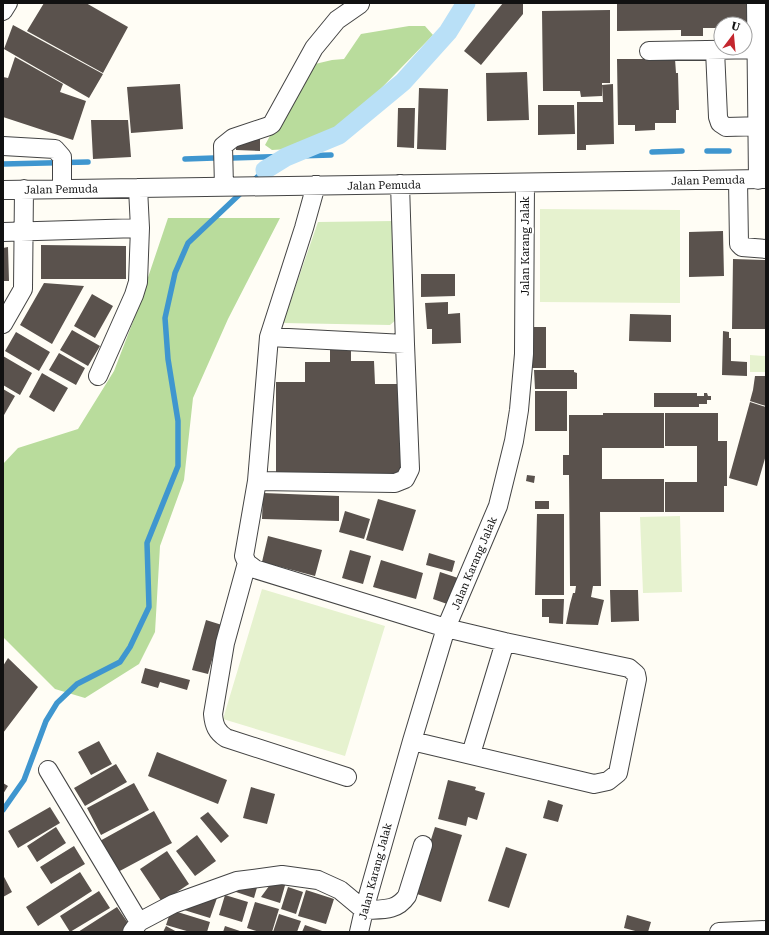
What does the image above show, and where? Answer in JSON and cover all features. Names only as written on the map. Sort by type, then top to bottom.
[{"type":"street","points":[[3,11],[8,3]]},
{"type":"street","points":[[756,3],[761,49],[762,179]]},
{"type":"street","points":[[231,187],[223,146],[233,138],[272,124],[314,48],[337,20],[360,4]]},
{"type":"street","points":[[649,51],[713,50]]},
{"type":"street","points":[[715,56],[718,118],[720,123],[726,127],[762,126]]},
{"type":"street","points":[[3,146],[54,149],[59,152],[62,162],[62,189]]},
{"type":"street","name":"Jalan Pemuda","points":[[3,190],[762,179]]},
{"type":"street","points":[[738,180],[739,244],[742,247],[766,249]]},
{"type":"street","name":"Jalan Karang Jalak","points":[[359,932],[412,740],[446,628],[498,506],[514,441],[519,410],[524,354],[525,183]]},
{"type":"street","points":[[257,481],[395,483],[405,479],[410,469],[400,184]]},
{"type":"street","points":[[312,186],[304,228],[269,337],[257,481],[244,556],[247,563],[255,569],[269,574],[446,628],[629,668],[636,674],[637,679],[618,773],[608,781],[594,784],[412,740]]},
{"type":"street","points":[[98,376],[134,295],[138,282],[140,228],[138,188]]},
{"type":"street","points":[[3,324],[23,289],[24,189]]},
{"type":"street","points":[[3,232],[140,228]]},
{"type":"street","points":[[269,337],[405,344]]},
{"type":"street","points":[[247,563],[225,643],[213,714],[218,733],[226,738],[348,777]]},
{"type":"street","points":[[471,754],[505,642]]},
{"type":"street","points":[[48,770],[136,927],[173,904],[237,881],[282,875],[318,880],[340,890],[364,910],[394,908],[402,903],[410,888],[423,845]]},
{"type":"street","points":[[719,932],[766,930]]},
{"type":"green space","points":[[409,26],[425,26],[433,35],[365,105],[336,129],[307,139],[288,149],[272,150],[265,145],[277,123],[315,64],[344,59],[361,34]]},
{"type":"green space","points":[[540,209],[680,210],[680,303],[540,302]]},
{"type":"green space","points":[[168,218],[280,218],[228,319],[193,398],[184,480],[160,546],[155,632],[139,664],[85,698],[55,689],[3,637],[3,464],[18,448],[78,429],[114,371],[134,319]]},
{"type":"green space","points":[[394,221],[397,319],[390,325],[283,323],[318,222]]},
{"type":"green space","points":[[750,355],[766,356],[766,372],[750,372]]},
{"type":"green space","points":[[680,516],[682,592],[643,593],[640,517]]},
{"type":"green space","points":[[262,589],[385,626],[345,756],[223,719]]},
{"type":"building","points":[[44,3],[86,3],[128,27],[103,73],[27,31]]},
{"type":"building","points":[[503,3],[523,3],[523,14],[481,65],[464,51]]},
{"type":"building","points":[[617,3],[749,3],[750,16],[713,16],[713,28],[703,28],[703,36],[681,36],[681,30],[617,31]]},
{"type":"building","points":[[610,10],[610,83],[602,83],[602,96],[581,97],[580,91],[543,91],[542,11]]},
{"type":"building","points":[[13,25],[103,74],[89,98],[4,49]]},
{"type":"building","points":[[15,57],[63,84],[60,92],[86,101],[73,140],[3,117],[3,77],[8,78]]},
{"type":"building","points":[[617,59],[675,59],[676,73],[678,73],[679,110],[676,110],[676,123],[655,123],[655,130],[635,131],[635,125],[618,125]]},
{"type":"building","points":[[527,72],[529,120],[487,121],[486,73]]},
{"type":"building","points":[[180,84],[183,129],[131,133],[127,87]]},
{"type":"building","points":[[613,84],[614,144],[586,145],[586,150],[577,150],[577,102],[603,102],[602,85]]},
{"type":"building","points":[[419,88],[448,89],[446,150],[417,149]]},
{"type":"building","points":[[538,105],[574,105],[575,134],[538,135]]},
{"type":"building","points":[[398,108],[415,108],[414,148],[397,147]]},
{"type":"building","points":[[91,120],[128,120],[131,157],[93,159]]},
{"type":"building","points":[[236,138],[260,139],[260,151],[236,150]]},
{"type":"building","points":[[723,231],[724,276],[689,277],[689,232]]},
{"type":"building","points":[[41,245],[126,246],[126,279],[41,279]]},
{"type":"building","points":[[8,247],[9,281],[3,281],[3,248]]},
{"type":"building","points":[[733,259],[766,260],[766,329],[732,329]]},
{"type":"building","points":[[421,274],[455,274],[455,296],[421,297]]},
{"type":"building","points":[[44,283],[84,286],[52,344],[20,325]]},
{"type":"building","points":[[92,294],[113,306],[95,338],[74,326]]},
{"type":"building","points":[[448,302],[448,314],[460,313],[461,343],[432,344],[432,329],[427,329],[425,303]]},
{"type":"building","points":[[630,314],[671,315],[671,342],[629,341]]},
{"type":"building","points":[[531,327],[546,327],[546,368],[531,368]]},
{"type":"building","points":[[72,330],[100,346],[88,366],[60,350]]},
{"type":"building","points":[[723,331],[729,332],[729,338],[731,338],[731,361],[747,362],[747,376],[722,375]]},
{"type":"building","points":[[16,332],[50,352],[39,371],[5,351]]},
{"type":"building","points":[[330,345],[351,345],[351,361],[374,361],[375,384],[400,384],[400,473],[276,473],[276,382],[305,382],[305,362],[330,362]]},
{"type":"building","points":[[59,353],[85,368],[76,385],[49,370]]},
{"type":"building","points":[[3,356],[32,373],[20,395],[3,385]]},
{"type":"building","points":[[534,370],[574,370],[574,372],[577,373],[577,389],[535,389]]},
{"type":"building","points":[[42,373],[68,388],[54,412],[29,397]]},
{"type":"building","points":[[755,376],[766,376],[766,406],[750,401]]},
{"type":"building","points":[[3,389],[15,396],[4,415],[3,414]]},
{"type":"building","points":[[535,391],[567,391],[567,431],[535,431]]},
{"type":"building","points":[[654,393],[697,393],[697,396],[704,396],[704,393],[707,393],[708,396],[711,396],[711,400],[707,400],[707,404],[699,404],[699,407],[654,407]]},
{"type":"building","points":[[750,402],[766,407],[766,455],[757,486],[729,478]]},
{"type":"building","points":[[603,413],[664,413],[664,448],[602,448],[602,479],[664,479],[664,512],[600,512],[601,586],[593,586],[591,597],[604,600],[598,625],[566,624],[570,604],[573,593],[575,593],[576,586],[570,586],[569,475],[563,475],[563,455],[569,455],[569,415],[603,415]]},
{"type":"building","points":[[665,413],[718,413],[718,441],[727,441],[727,486],[724,486],[724,512],[665,512],[665,482],[697,482],[697,446],[665,446]]},
{"type":"building","points":[[527,475],[535,476],[534,483],[526,481]]},
{"type":"building","points":[[263,493],[339,496],[339,521],[262,519]]},
{"type":"building","points":[[378,499],[416,510],[403,551],[366,540]]},
{"type":"building","points":[[535,501],[549,501],[549,509],[535,509]]},
{"type":"building","points":[[345,511],[370,519],[364,539],[339,532]]},
{"type":"building","points":[[537,514],[564,514],[564,595],[535,595]]},
{"type":"building","points":[[268,536],[322,550],[315,576],[262,562]]},
{"type":"building","points":[[350,550],[371,556],[363,584],[342,578]]},
{"type":"building","points":[[429,553],[455,561],[452,572],[426,565]]},
{"type":"building","points":[[381,560],[423,573],[416,599],[373,587]]},
{"type":"building","points":[[440,572],[458,578],[450,605],[433,599]]},
{"type":"building","points":[[610,590],[638,590],[639,621],[611,622]]},
{"type":"building","points":[[542,599],[564,599],[563,624],[549,623],[549,617],[542,617]]},
{"type":"building","points":[[206,620],[222,625],[208,674],[192,670]]},
{"type":"building","points":[[8,658],[38,687],[3,733],[3,666]]},
{"type":"building","points":[[145,668],[190,680],[187,690],[160,682],[158,688],[141,683]]},
{"type":"building","points":[[99,741],[112,764],[91,775],[78,752]]},
{"type":"building","points":[[157,752],[227,780],[218,804],[148,776]]},
{"type":"building","points":[[116,764],[127,782],[85,806],[74,788]]},
{"type":"building","points":[[448,780],[476,787],[475,790],[485,793],[477,820],[468,817],[466,826],[438,819]]},
{"type":"building","points":[[3,783],[8,786],[3,794]]},
{"type":"building","points":[[134,783],[149,810],[101,835],[87,808]]},
{"type":"building","points":[[251,787],[275,794],[267,824],[243,818]]},
{"type":"building","points":[[548,800],[563,805],[558,822],[543,818]]},
{"type":"building","points":[[50,807],[60,823],[18,848],[8,831]]},
{"type":"building","points":[[154,811],[172,843],[116,873],[98,842]]},
{"type":"building","points":[[208,812],[229,836],[221,843],[200,818]]},
{"type":"building","points":[[56,827],[66,843],[37,862],[27,846]]},
{"type":"building","points":[[435,827],[462,835],[441,902],[414,893]]},
{"type":"building","points":[[197,835],[216,861],[195,876],[176,851]]},
{"type":"building","points":[[74,846],[85,864],[51,884],[40,867]]},
{"type":"building","points":[[506,847],[527,854],[509,908],[488,901]]},
{"type":"building","points":[[167,851],[189,884],[162,902],[140,869]]},
{"type":"building","points":[[80,872],[92,891],[38,926],[26,907]]},
{"type":"building","points":[[3,875],[12,892],[3,897]]},
{"type":"building","points":[[272,882],[286,882],[280,903],[261,897]]},
{"type":"building","points":[[258,884],[254,898],[233,891]]},
{"type":"building","points":[[288,887],[303,892],[296,914],[281,909]]},
{"type":"building","points":[[306,890],[334,899],[326,924],[298,916]]},
{"type":"building","points":[[99,891],[110,908],[70,932],[60,916]]},
{"type":"building","points":[[225,895],[248,902],[242,922],[219,915]]},
{"type":"building","points":[[195,897],[217,898],[210,918],[184,910]]},
{"type":"building","points":[[255,902],[279,909],[272,932],[259,932],[247,928]]},
{"type":"building","points":[[117,907],[130,926],[120,932],[78,932]]},
{"type":"building","points":[[171,910],[210,922],[207,932],[190,932],[166,925]]},
{"type":"building","points":[[279,914],[301,921],[297,932],[273,932]]},
{"type":"building","points":[[627,915],[651,922],[648,932],[639,932],[624,928]]},
{"type":"building","points":[[305,925],[325,932],[302,932]]},
{"type":"building","points":[[166,926],[177,932],[163,932]]},
{"type":"building","points":[[225,926],[243,932],[223,932]]},
{"type":"waterway","points":[[265,170],[286,157],[339,135],[403,82],[448,32],[466,3]]},
{"type":"waterway","points":[[652,152],[682,151]]},
{"type":"waterway","points":[[707,151],[729,151]]},
{"type":"waterway","points":[[231,158],[331,155]]},
{"type":"waterway","points":[[185,159],[214,158]]},
{"type":"waterway","points":[[3,164],[88,162]]},
{"type":"waterway","points":[[253,181],[265,170]]},
{"type":"waterway","points":[[3,810],[24,780],[46,721],[57,703],[77,684],[120,662],[130,647],[149,607],[147,543],[178,466],[178,421],[168,359],[165,318],[175,273],[188,243],[242,192]]}]
